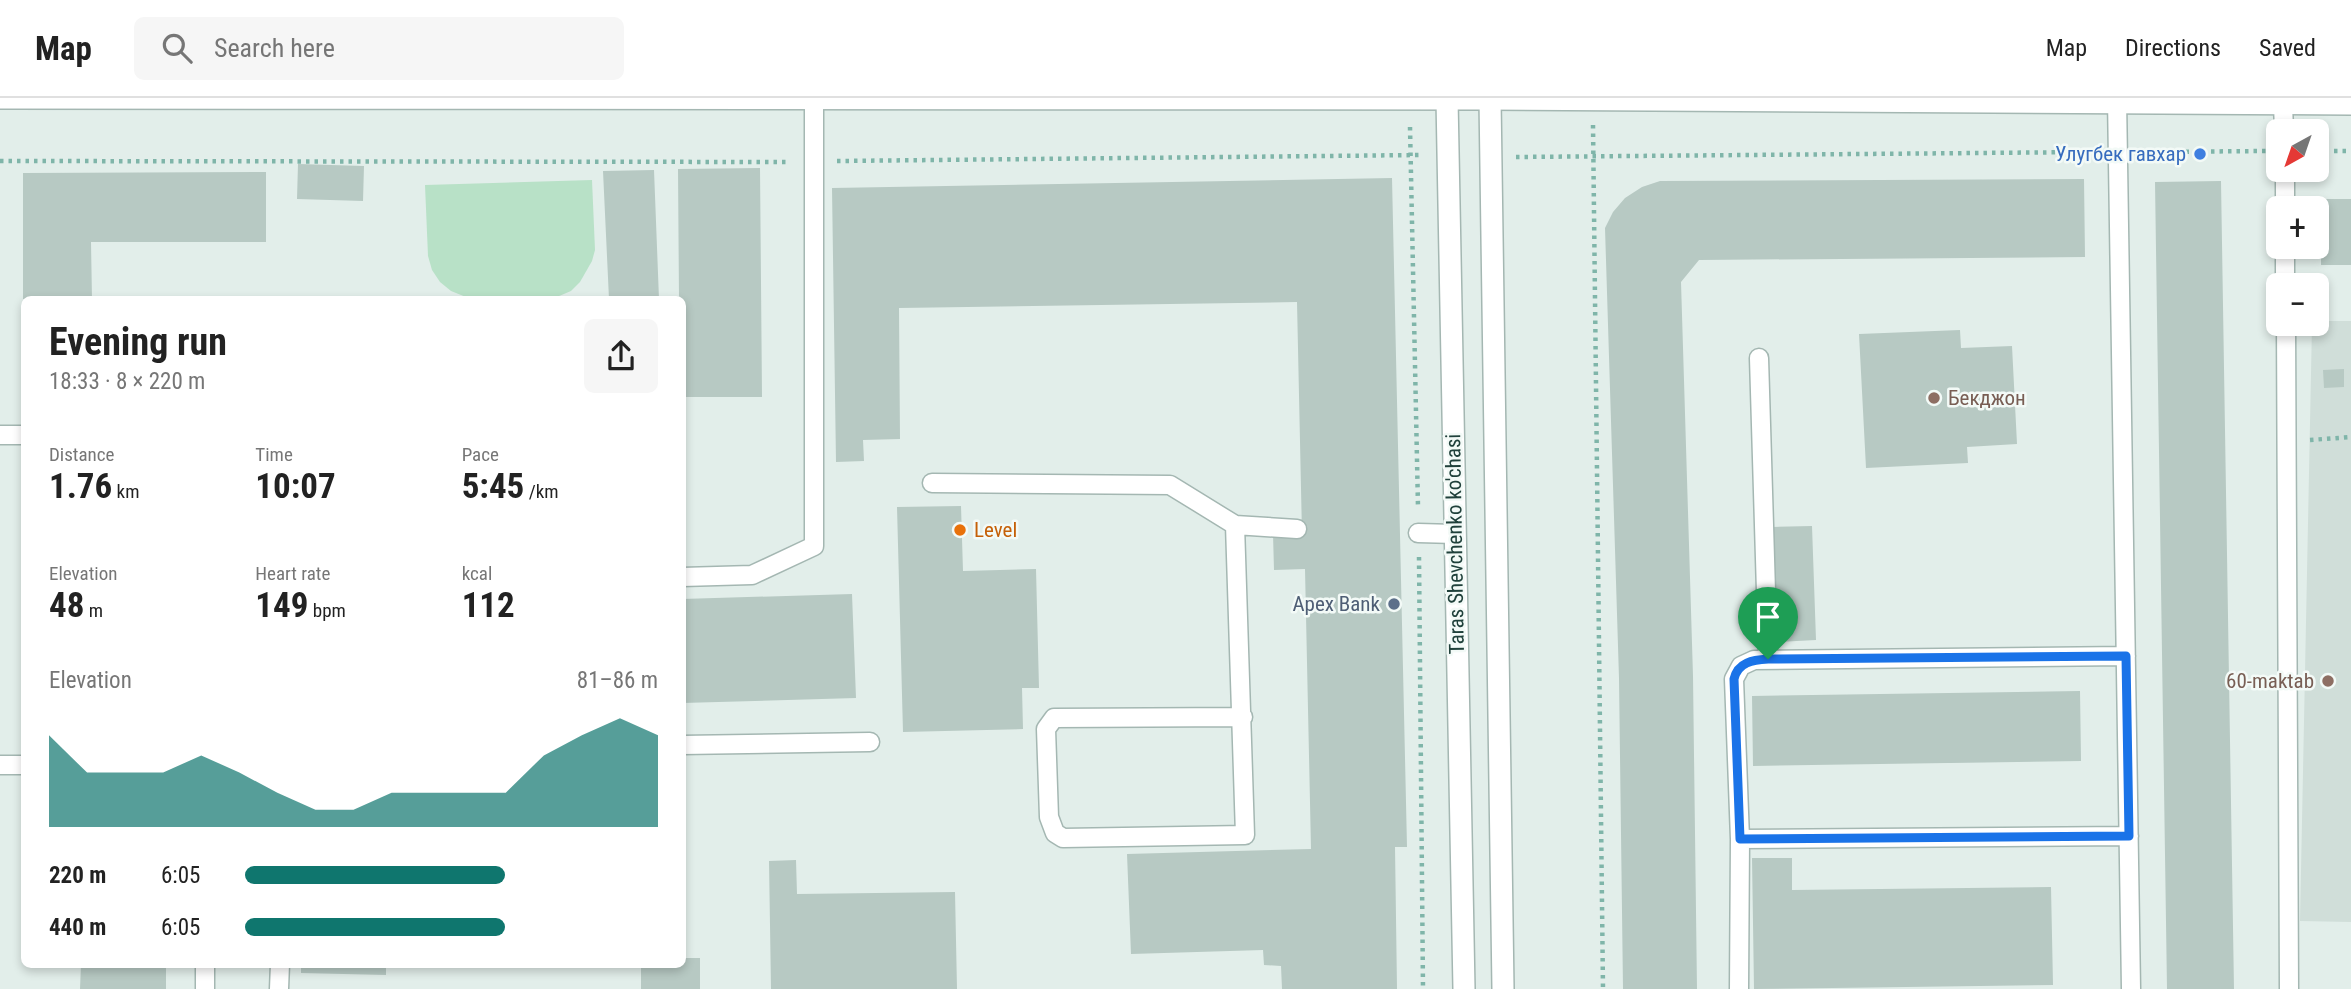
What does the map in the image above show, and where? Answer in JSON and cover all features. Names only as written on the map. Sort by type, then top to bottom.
[{"type":"street","points":[[0,98],[1490,99],[2351,104]]},
{"type":"street","name":"Taras Shevchenko ko'chasi","points":[[1447,99],[1464,989]]},
{"type":"street","name":"Taras Shevchenko ko'chasi","points":[[1490,99],[1503,989]]},
{"type":"lane","points":[[686,577],[752,575],[814,546],[814,99]]},
{"type":"lane","points":[[2117,101],[2131,989]]},
{"type":"lane","points":[[2283,104],[2284,119]]},
{"type":"lane","points":[[2286,336],[2289,989]]},
{"type":"lane","points":[[1759,358],[1768,659]]},
{"type":"lane","points":[[0,435],[21,435]]},
{"type":"lane","points":[[932,484],[1170,485],[1235,525],[1297,529]]},
{"type":"lane","points":[[1235,525],[1243,716],[1245,835],[1063,838],[1055,833],[1049,817],[1046,729],[1054,718],[1243,716]]},
{"type":"lane","points":[[1418,533],[1455,534]]},
{"type":"lane","points":[[1739,989],[1740,839],[1734,679],[1747,662],[1768,659],[2126,656]]},
{"type":"lane","points":[[686,745],[870,742]]},
{"type":"lane","points":[[0,765],[21,765]]},
{"type":"lane","points":[[1740,839],[2129,836]]},
{"type":"lane","points":[[205,968],[205,989]]},
{"type":"lane","points":[[279,968],[279,989]]},
{"type":"path","points":[[1592,100],[1603,989]]},
{"type":"path","points":[[1491,156],[2266,151]]},
{"type":"path","points":[[2329,151],[2351,151]]},
{"type":"path","points":[[1411,155],[1423,989]]},
{"type":"path","points":[[0,161],[815,162],[1448,156]]},
{"type":"path","points":[[2310,440],[2351,437]]},
{"type":"shaded area","name":"60-maktab","points":[[2329,321],[2351,321],[2351,922],[2300,921],[2312,336],[2329,336]]},
{"type":"green space","points":[[592,180],[595,250],[592,261],[580,282],[571,291],[559,296],[464,296],[451,291],[440,282],[432,270],[428,256],[425,185]]},
{"type":"building","points":[[298,164],[364,166],[363,201],[297,199]]},
{"type":"building","points":[[760,168],[762,397],[686,397],[686,296],[679,296],[678,169]]},
{"type":"building","points":[[654,170],[659,296],[609,296],[603,171]]},
{"type":"building","points":[[266,172],[266,242],[91,242],[92,296],[23,296],[23,173]]},
{"type":"building","points":[[1392,178],[1407,847],[1395,847],[1397,989],[1282,989],[1281,966],[1264,965],[1263,950],[1131,954],[1127,854],[1311,849],[1305,569],[1274,570],[1273,534],[1302,534],[1297,302],[899,308],[900,439],[863,440],[864,461],[836,462],[832,188]]},
{"type":"building","points":[[2084,179],[2085,257],[1699,260],[1681,282],[1693,676],[1697,989],[1623,989],[1619,678],[1605,228],[1613,212],[1625,198],[1642,187],[1660,181]]},
{"type":"building","points":[[2221,181],[2234,989],[2167,989],[2155,182]]},
{"type":"building","points":[[2329,199],[2351,199],[2351,265],[2321,265],[2321,259],[2329,259]]},
{"type":"building","points":[[1960,330],[1961,348],[2012,346],[2017,444],[1967,447],[1968,463],[1866,468],[1859,334]]},
{"type":"building","points":[[2344,369],[2344,387],[2324,388],[2323,370]]},
{"type":"building","points":[[961,506],[963,571],[1036,569],[1039,688],[1022,688],[1023,729],[903,732],[897,507]]},
{"type":"building","points":[[1812,526],[1816,640],[1776,642],[1772,527]]},
{"type":"building","points":[[852,594],[856,698],[686,703],[686,599]]},
{"type":"building","points":[[2080,691],[2081,761],[1753,766],[1752,696]]},
{"type":"building","points":[[1752,858],[1792,858],[1792,890],[2051,887],[2053,985],[1754,989]]},
{"type":"building","points":[[796,860],[797,894],[955,892],[957,989],[771,989],[769,861]]},
{"type":"building","points":[[686,958],[700,958],[700,989],[641,989],[641,968],[686,968]]},
{"type":"building","points":[[81,968],[166,968],[166,989],[80,989]]},
{"type":"building","points":[[301,968],[386,968],[386,975],[301,973]]},
{"type":"place","name":"Улугбек гавхар","points":[[2200,154]]},
{"type":"place","name":"Бекджон","points":[[1934,398]]},
{"type":"place","name":"Level","points":[[960,530]]},
{"type":"place","name":"Apex Bank","points":[[1394,604]]},
{"type":"place","name":"60-maktab","points":[[2328,681]]},
{"type":"route","points":[[2126,656],[2129,836],[1740,839],[1734,679],[1741,666],[1747,662],[1768,659],[2126,656]]}]
